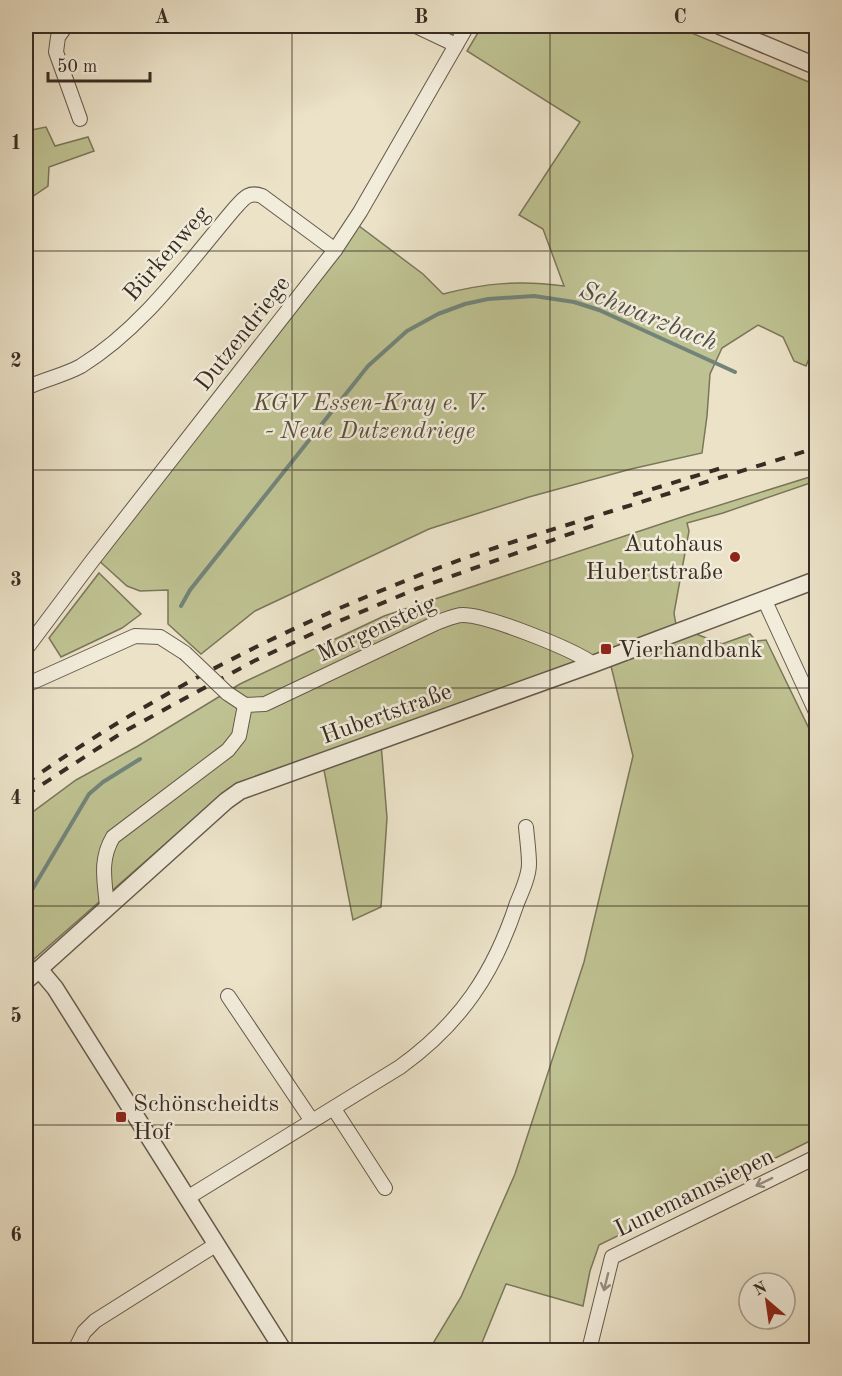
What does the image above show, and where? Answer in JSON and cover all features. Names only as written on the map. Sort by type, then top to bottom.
[{"type":"street","points":[[66,26],[58,37],[56,52],[80,119]]},
{"type":"street","points":[[416,26],[456,45]]},
{"type":"street","name":"Dutzendriege","points":[[26,649],[335,250],[366,203],[467,26]]},
{"type":"street","points":[[720,26],[816,66]]},
{"type":"street","name":"Bürkenweg","points":[[26,388],[66,374],[123,334],[141,317],[249,194],[262,196],[335,250]]},
{"type":"street","name":"Hubertstraße","points":[[26,981],[226,801],[240,791],[593,664],[816,580]]},
{"type":"street","points":[[764,599],[816,712]]},
{"type":"street","name":"Morgensteig","points":[[245,705],[265,704],[436,623],[461,615],[480,617],[526,634],[583,656],[593,664]]},
{"type":"street","points":[[26,685],[135,636],[160,637],[185,653],[227,693],[245,705],[239,736],[228,750],[113,837],[106,849],[104,867],[107,907]]},
{"type":"street","points":[[187,1198],[418,1054],[467,1004],[499,953],[520,894],[529,865],[526,827]]},
{"type":"street","points":[[39,969],[55,988],[283,1350]]},
{"type":"street","points":[[228,996],[312,1121]]},
{"type":"street","points":[[334,1108],[385,1188]]},
{"type":"street","name":"Lunemannsiepen","points":[[589,1350],[612,1257],[816,1157]]},
{"type":"street","points":[[75,1350],[84,1332],[95,1321],[217,1244]]},
{"type":"green space","name":"KGV Essen-Kray e. V. - Neue Dutzendriege","points":[[482,26],[675,26],[816,85],[816,341],[806,366],[794,361],[783,337],[758,325],[722,348],[710,374],[702,453],[631,469],[529,497],[429,529],[255,611],[201,654],[168,624],[168,590],[140,591],[127,586],[96,558],[355,223],[423,274],[443,294],[474,287],[503,284],[533,283],[564,286],[543,229],[519,215],[580,122],[467,51]]},
{"type":"green space","points":[[46,127],[55,146],[88,137],[94,151],[49,167],[48,186],[32,197],[26,196],[26,131]]},
{"type":"green space","points":[[816,475],[816,481],[687,523],[689,531],[674,613],[677,631],[593,663],[461,616],[590,663],[243,786],[228,789],[26,966],[26,817],[76,780],[138,746],[240,684],[384,616]]},
{"type":"green space","points":[[99,573],[141,614],[122,628],[61,657],[49,638]]},
{"type":"green space","points":[[688,631],[722,644],[750,634],[756,641],[766,640],[816,743],[816,1138],[599,1245],[590,1271],[583,1306],[506,1284],[479,1350],[429,1350],[461,1297],[515,1174],[584,962],[633,756],[610,662]]},
{"type":"green space","points":[[381,743],[387,818],[381,907],[353,920],[323,765]]},
{"type":"waterway","name":"Schwarzbach","points":[[181,606],[190,590],[368,366],[407,331],[438,314],[465,304],[488,299],[534,296],[574,302],[599,310],[735,372]]},
{"type":"waterway","name":"Schwarzbach","points":[[26,900],[89,794],[103,782],[140,759]]},
{"type":"railway","points":[[26,783],[164,696],[260,645],[360,600],[485,551],[816,448]]},
{"type":"railway","points":[[633,495],[728,466]]},
{"type":"railway","points":[[26,795],[123,732],[254,661],[337,622],[416,589],[600,523]]},
{"type":"place","name":"Autohaus Hubertstraße","points":[[735,557]]},
{"type":"place","name":"Vierhandbank","points":[[606,649]]},
{"type":"place","name":"Schönscheidts Hof","points":[[121,1117]]}]
